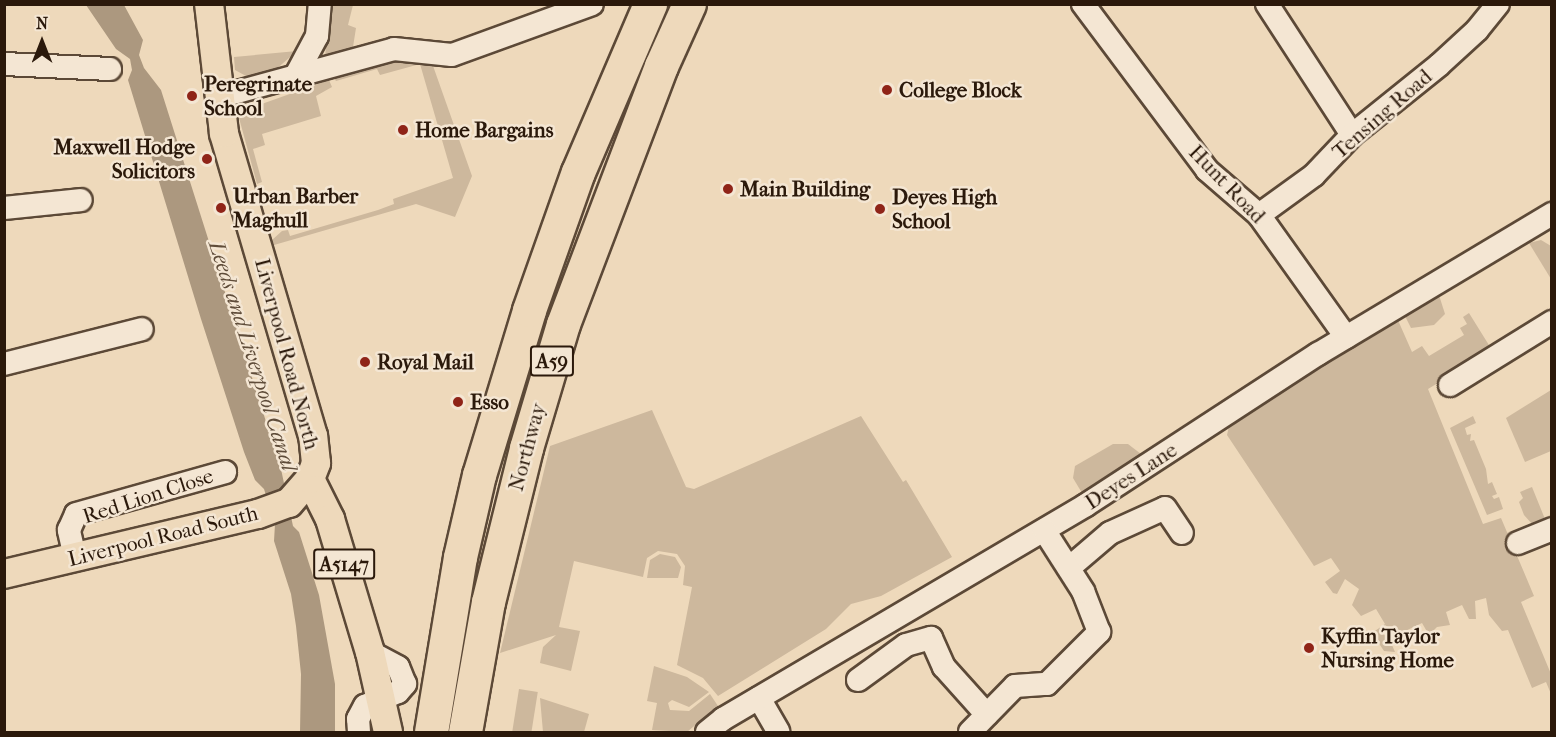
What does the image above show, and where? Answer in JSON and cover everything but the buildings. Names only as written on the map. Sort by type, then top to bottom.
[{"type":"highway","name":"Northway","points":[[431,732],[460,557],[479,475],[526,320],[578,172],[650,4]]},
{"type":"highway","name":"Northway","points":[[465,732],[488,602],[526,448],[563,324],[661,66],[689,4]]},
{"type":"main road","name":"Liverpool Road North","points":[[209,4],[226,139],[313,436],[316,463],[310,478],[330,519],[370,652],[388,732]]},
{"type":"main road","name":"Liverpool Road South","points":[[4,574],[258,514],[289,503],[310,478]]},
{"type":"street","points":[[294,79],[317,36],[320,4]]},
{"type":"street","points":[[219,97],[294,79],[394,50],[452,55],[592,4]]},
{"type":"street","name":"Hunt Road","points":[[1083,4],[1207,170],[1259,215],[1346,337]]},
{"type":"street","name":"Tensing Road","points":[[1259,215],[1314,175],[1352,135],[1447,58],[1477,30],[1498,4]]},
{"type":"street","points":[[1270,6],[1352,135]]},
{"type":"street","points":[[4,64],[110,69]]},
{"type":"street","points":[[4,208],[81,198]]},
{"type":"street","name":"Deyes Lane","points":[[707,732],[759,698],[1044,530],[1346,337],[1550,218]]},
{"type":"street","points":[[1450,385],[1551,322]]},
{"type":"street","points":[[4,364],[113,330],[142,329]]},
{"type":"street","name":"Red Lion Close","points":[[75,557],[69,530],[76,514],[225,472]]},
{"type":"street","points":[[1069,568],[1110,533],[1165,508],[1182,533]]},
{"type":"street","points":[[1518,543],[1551,529]]},
{"type":"street","points":[[970,732],[1015,686],[1047,684],[1099,633],[1083,591],[1044,530]]},
{"type":"street","points":[[858,680],[906,645],[931,638],[944,667],[987,716]]},
{"type":"street","points":[[759,698],[779,732]]},
{"type":"street","points":[[359,732],[358,718],[364,706],[379,699]]},
{"type":"shaded area","name":"Leeds and Liverpool Canal","points":[[86,5],[124,5],[143,40],[139,55],[144,68],[161,90],[281,469],[293,526],[299,532],[319,595],[335,684],[335,732],[300,732],[301,674],[296,626],[291,594],[274,541],[275,524],[264,489],[255,480],[244,452],[201,319],[128,80],[132,70],[130,59],[116,49]]},
{"type":"shaded area","points":[[331,5],[353,5],[348,25],[356,28],[353,47],[325,56]]},
{"type":"shaded area","points":[[297,51],[274,71],[246,76],[235,70],[234,57]]},
{"type":"shaded area","points":[[398,58],[432,63],[472,176],[455,217],[416,204],[274,245],[272,240],[282,231],[288,230],[290,236],[378,210],[394,204],[393,199],[453,178],[420,64],[380,75],[377,69],[336,81],[334,78]]},
{"type":"shaded area","points":[[329,80],[332,87],[316,96],[321,116],[262,134],[265,145],[253,149],[262,182],[257,184],[239,118],[242,111]]},
{"type":"shaded area","points":[[1541,240],[1551,246],[1551,279],[1529,243]]},
{"type":"shaded area","points":[[1438,292],[1445,314],[1434,325],[1411,328],[1404,314]]},
{"type":"shaded area","points":[[1469,313],[1492,350],[1428,389],[1483,524],[1501,518],[1534,596],[1521,602],[1551,674],[1551,694],[1546,682],[1532,688],[1508,630],[1502,631],[1489,615],[1486,598],[1475,601],[1476,619],[1469,619],[1462,605],[1446,612],[1450,625],[1437,627],[1429,635],[1422,623],[1399,634],[1385,625],[1383,634],[1389,638],[1395,652],[1384,651],[1372,633],[1385,624],[1376,609],[1361,616],[1352,605],[1359,589],[1345,579],[1337,594],[1333,593],[1325,582],[1340,571],[1331,558],[1314,566],[1227,435],[1230,422],[1397,318],[1412,352],[1422,346],[1429,356],[1464,335],[1460,328],[1467,324],[1463,317]]},
{"type":"shaded area","points":[[1551,390],[1551,451],[1525,462],[1506,418]]},
{"type":"shaded area","points":[[652,410],[686,487],[694,489],[861,416],[903,482],[906,480],[952,557],[881,596],[851,604],[826,629],[718,696],[703,678],[677,665],[692,587],[683,585],[685,566],[677,554],[658,551],[647,558],[643,577],[574,561],[559,627],[580,631],[571,671],[540,663],[543,647],[556,635],[500,653],[550,446]]},
{"type":"shaded area","points":[[1473,416],[1476,423],[1465,428],[1467,435],[1471,434],[1470,441],[1474,440],[1486,469],[1488,484],[1492,482],[1497,494],[1492,496],[1494,499],[1499,497],[1503,509],[1487,515],[1450,428]]},
{"type":"shaded area","points":[[1113,444],[1128,444],[1141,454],[1082,493],[1073,478],[1075,466]]},
{"type":"shaded area","points":[[1532,487],[1547,524],[1533,525],[1524,515],[1519,502],[1523,498],[1520,492]]},
{"type":"shaded area","points":[[660,554],[675,557],[681,567],[678,578],[647,578],[650,560]]},
{"type":"shaded area","points":[[654,666],[687,677],[709,692],[689,707],[672,700],[668,703],[670,710],[689,711],[710,694],[718,706],[687,732],[652,730],[657,703],[647,701]]},
{"type":"shaded area","points":[[519,689],[538,692],[531,732],[512,731]]},
{"type":"shaded area","points":[[540,698],[589,714],[584,732],[543,732]]},
{"type":"place","name":"College Block","points":[[887,90]]},
{"type":"place","name":"Peregrinate School","points":[[192,96]]},
{"type":"place","name":"Home Bargains","points":[[403,130]]},
{"type":"place","name":"Maxwell Hodge Solicitors","points":[[207,159]]},
{"type":"place","name":"Main Building","points":[[728,189]]},
{"type":"place","name":"Urban Barber Maghull","points":[[221,208]]},
{"type":"place","name":"Deyes High School","points":[[880,209]]},
{"type":"place","name":"Royal Mail","points":[[365,362]]},
{"type":"place","name":"Esso","points":[[458,402]]},
{"type":"place","name":"Kyffin Taylor Nursing Home","points":[[1309,648]]}]
